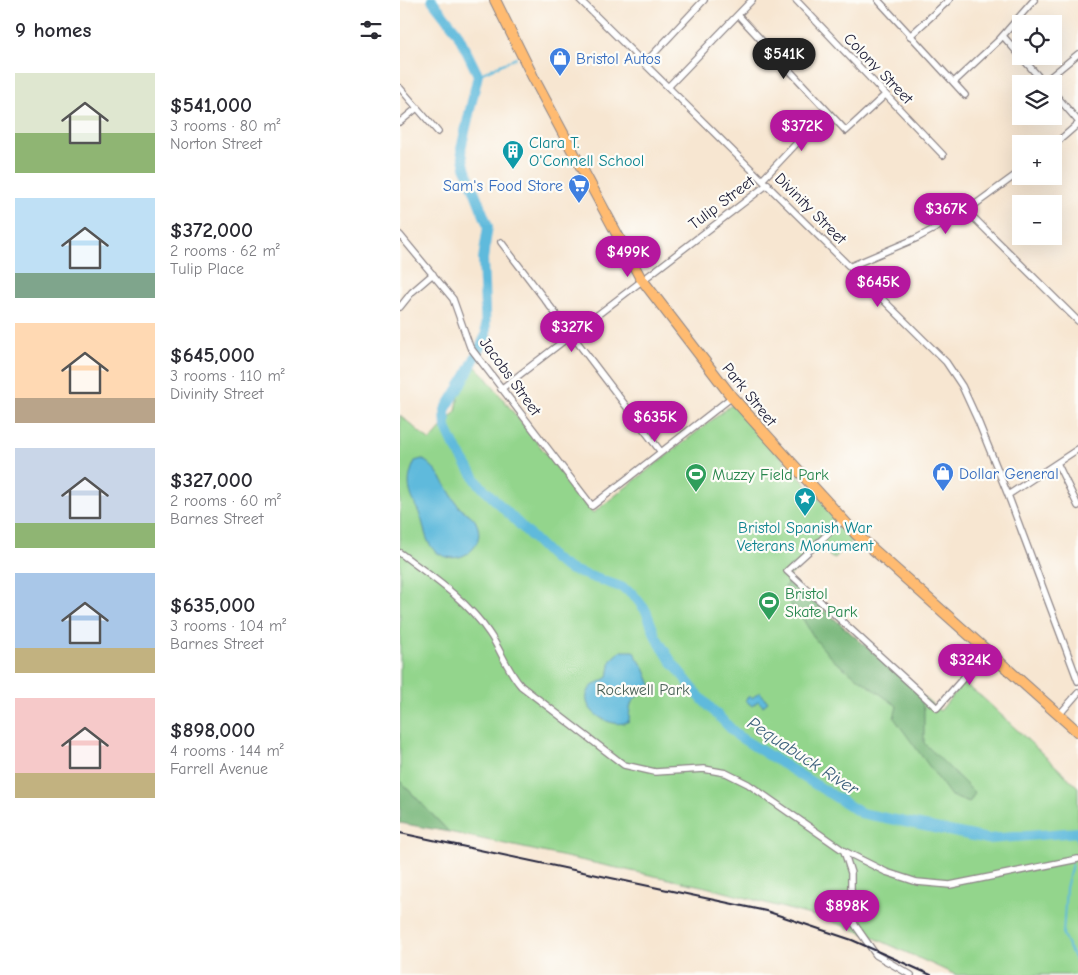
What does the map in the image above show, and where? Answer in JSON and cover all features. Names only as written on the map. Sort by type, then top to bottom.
[{"type":"highway","name":"Park Street","points":[[495,0],[533,77],[642,280],[732,398],[842,521],[1078,732]]},
{"type":"street","name":"Divinity Street","points":[[580,0],[946,362],[962,386],[1008,495],[1076,670],[1078,681]]},
{"type":"street","points":[[645,63],[704,0]]},
{"type":"street","points":[[668,86],[752,0]]},
{"type":"street","name":"Colony Street","points":[[796,0],[944,155]]},
{"type":"street","points":[[878,0],[965,95]]},
{"type":"street","points":[[910,36],[949,0]]},
{"type":"street","points":[[954,82],[1003,36],[1034,0]]},
{"type":"street","points":[[738,15],[846,131],[885,95]]},
{"type":"street","points":[[1003,36],[1038,75]]},
{"type":"street","points":[[1054,75],[1078,54]]},
{"type":"street","points":[[400,88],[438,132]]},
{"type":"street","points":[[1062,102],[1078,121]]},
{"type":"street","points":[[400,122],[417,108]]},
{"type":"street","name":"Tulip Street","points":[[501,389],[765,182],[827,111]]},
{"type":"street","points":[[1062,138],[1078,124]]},
{"type":"street","points":[[851,266],[933,231],[967,211],[1012,178]]},
{"type":"street","points":[[967,211],[1078,321]]},
{"type":"street","name":"Jacobs Street","points":[[400,235],[454,299],[470,347],[479,360],[592,506],[661,452]]},
{"type":"street","points":[[501,242],[661,452],[732,398]]},
{"type":"street","points":[[400,307],[412,292],[433,274]]},
{"type":"street","points":[[1008,495],[1078,449]]},
{"type":"street","points":[[1057,463],[1078,506]]},
{"type":"street","points":[[842,521],[787,571],[937,708],[987,651]]},
{"type":"street","points":[[400,553],[464,603],[489,632],[512,676],[521,686],[619,762],[655,772],[704,769],[726,773],[748,784],[844,851],[886,872],[917,882],[950,885],[1078,859]]},
{"type":"street","points":[[1059,714],[1078,693]]},
{"type":"street","points":[[844,851],[851,873],[851,913],[853,922],[876,955],[911,975]]},
{"type":"green space","name":"Rockwell Park","points":[[475,366],[593,513],[730,406],[734,405],[855,538],[835,558],[832,558],[819,547],[788,578],[940,711],[963,683],[982,697],[1078,787],[1078,975],[956,975],[868,935],[825,919],[706,887],[449,832],[400,781],[400,415],[430,441],[456,411],[462,380]]},
{"type":"green space","points":[[789,579],[919,693],[924,710],[924,743],[975,793],[969,803],[951,796],[894,718],[897,706],[833,660],[815,639],[795,606],[792,607],[784,590]]},
{"type":"green space","points":[[400,781],[449,832],[400,823]]},
{"type":"water","points":[[422,459],[434,468],[459,507],[476,522],[479,531],[478,540],[474,548],[460,557],[442,556],[434,550],[426,537],[422,519],[411,495],[409,483],[415,461]]},
{"type":"water","points":[[621,651],[633,651],[644,668],[651,685],[650,688],[633,700],[629,721],[615,723],[599,717],[592,711],[588,705],[587,697],[590,688],[608,677],[611,660]]},
{"type":"water","points":[[760,692],[768,702],[763,706],[758,701],[752,706],[745,700],[749,696],[752,698]]},
{"type":"waterway","name":"Pequabuck River","points":[[432,0],[457,32],[478,75],[461,149],[465,167],[488,226],[483,259],[486,335],[466,376],[445,410],[446,428],[454,445],[478,483],[554,559],[569,569],[621,587],[633,594],[646,611],[656,637],[671,661],[699,696],[738,736],[861,813],[988,839],[1078,832]]},
{"type":"waterway","points":[[478,75],[516,58]]},
{"type":"waterway","points":[[1074,833],[1078,841]]},
{"type":"waterway","points":[[1072,864],[1066,888],[1063,935],[1078,966]]},
{"type":"railway","points":[[400,833],[766,911],[852,940],[931,975]]},
{"type":"place","name":"Bristol Autos","points":[[560,77]]},
{"type":"place","name":"Clara T. O'Connell School","points":[[513,170]]},
{"type":"place","name":"Sam's Food Store","points":[[579,204]]},
{"type":"place","name":"Dollar General","points":[[943,492]]},
{"type":"place","name":"Muzzy Field Park","points":[[696,493]]},
{"type":"place","name":"Bristol Spanish War Veterans Monument","points":[[805,517]]},
{"type":"place","name":"Bristol Skate Park","points":[[769,621]]}]
